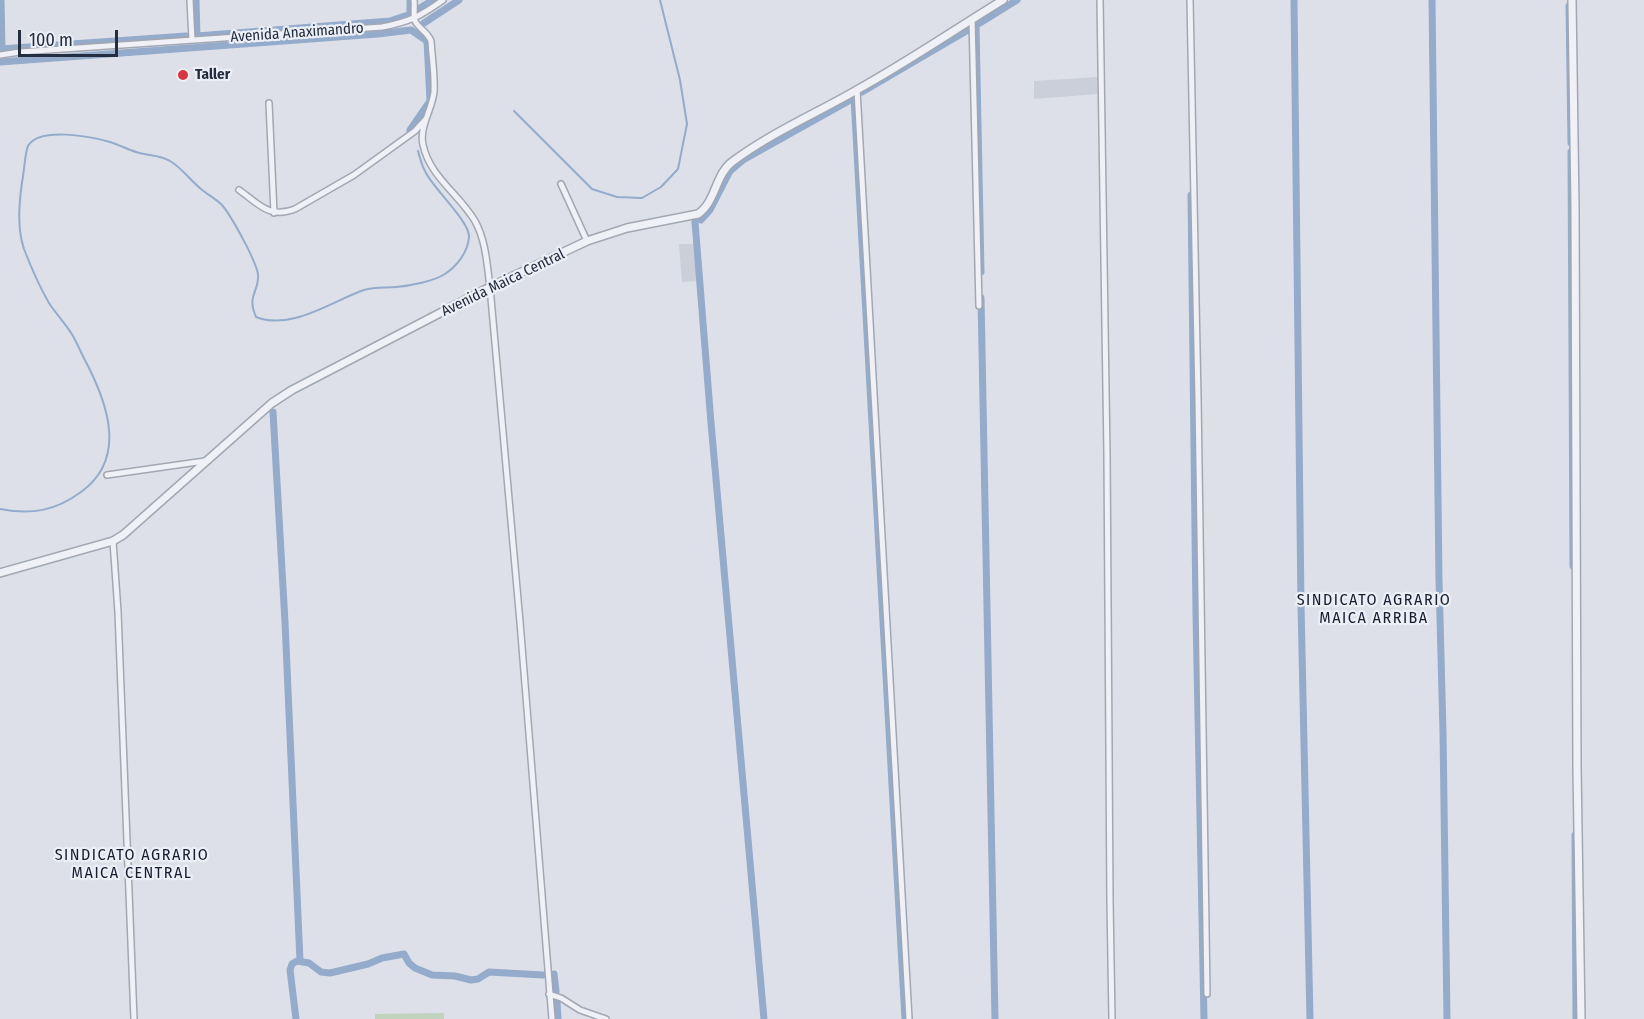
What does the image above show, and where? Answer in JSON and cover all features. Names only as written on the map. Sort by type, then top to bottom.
[{"type":"street","points":[[190,0],[192,40]]},
{"type":"street","points":[[414,0],[414,19],[428,34],[431,41],[434,90],[422,135],[423,146],[432,168],[475,222],[483,239],[490,288],[552,1019]]},
{"type":"street","name":"Avenida Anaximandro","points":[[0,55],[382,27],[414,19],[444,0]]},
{"type":"street","name":"Avenida Maica Central","points":[[0,573],[113,541],[132,529],[286,393],[490,288],[587,241],[627,228],[704,211],[727,166],[733,161],[857,90],[1004,0]]},
{"type":"street","points":[[1100,0],[1113,1019]]},
{"type":"street","points":[[1190,0],[1207,994]]},
{"type":"street","points":[[1572,0],[1581,1019]]},
{"type":"street","points":[[972,20],[979,306]]},
{"type":"street","points":[[857,90],[909,1019]]},
{"type":"street","points":[[269,103],[274,213]]},
{"type":"street","points":[[239,189],[274,213],[285,213],[354,175],[414,131],[427,118]]},
{"type":"street","points":[[561,184],[587,241]]},
{"type":"street","points":[[107,475],[207,461]]},
{"type":"street","points":[[113,541],[118,612],[134,1019]]},
{"type":"street","points":[[549,994],[561,998],[580,1010],[606,1019]]},
{"type":"shaded area","points":[[1097,77],[1098,94],[1034,99],[1034,81]]},
{"type":"shaded area","points":[[679,244],[694,244],[699,281],[682,282]]},
{"type":"green space","points":[[444,1013],[444,1019],[375,1019],[375,1014]]},
{"type":"waterway","points":[[1,0],[2,49]]},
{"type":"waterway","points":[[196,0],[197,36],[390,21],[411,14]]},
{"type":"waterway","points":[[410,0],[410,14]]},
{"type":"waterway","points":[[420,8],[433,0]]},
{"type":"waterway","points":[[424,23],[459,0]]},
{"type":"waterway","points":[[514,111],[592,189],[617,197],[642,198],[661,187],[678,169],[687,124],[680,80],[660,0]]},
{"type":"waterway","points":[[975,26],[1017,0]]},
{"type":"waterway","points":[[1294,0],[1301,605],[1310,1019]]},
{"type":"waterway","points":[[1432,0],[1447,1019]]},
{"type":"waterway","points":[[1569,6],[1571,143]]},
{"type":"waterway","points":[[976,25],[981,272]]},
{"type":"waterway","points":[[0,62],[411,30],[427,41],[430,101],[410,130]]},
{"type":"waterway","points":[[862,92],[968,30]]},
{"type":"waterway","points":[[0,49],[186,36]]},
{"type":"waterway","points":[[701,220],[710,210],[730,171],[743,160],[854,98],[905,1019]]},
{"type":"waterway","points":[[0,509],[22,512],[43,510],[62,504],[81,492],[95,479],[104,464],[109,448],[106,414],[95,380],[73,336],[42,290],[29,263],[20,233],[21,190],[27,149],[34,140],[54,135],[92,138],[140,153],[162,157],[174,164],[222,205],[231,219],[248,249],[258,274],[252,303],[256,317],[269,320],[297,318],[364,290],[428,281],[440,277],[458,263],[467,248],[468,231],[458,214],[430,180],[423,168],[418,151]]},
{"type":"waterway","points":[[1571,152],[1573,566]]},
{"type":"waterway","points":[[1191,195],[1204,1019]]},
{"type":"waterway","points":[[695,222],[764,1019]]},
{"type":"waterway","points":[[981,298],[995,1019]]},
{"type":"waterway","points":[[273,412],[300,961]]},
{"type":"waterway","points":[[1575,835],[1576,1019]]},
{"type":"waterway","points":[[296,1019],[290,970],[292,964],[297,961],[309,963],[321,972],[330,973],[404,954],[415,968],[432,975],[455,976],[471,980],[478,979],[489,972],[543,975]]},
{"type":"waterway","points":[[554,974],[556,991]]},
{"type":"waterway","points":[[557,1002],[558,1019]]},
{"type":"place","name":"Taller","points":[[183,75]]},
{"type":"district","name":"SINDICATO AGRARIO MAICA ARRIBA","points":[[1374,610]]},
{"type":"district","name":"SINDICATO AGRARIO MAICA CENTRAL","points":[[132,865]]}]
